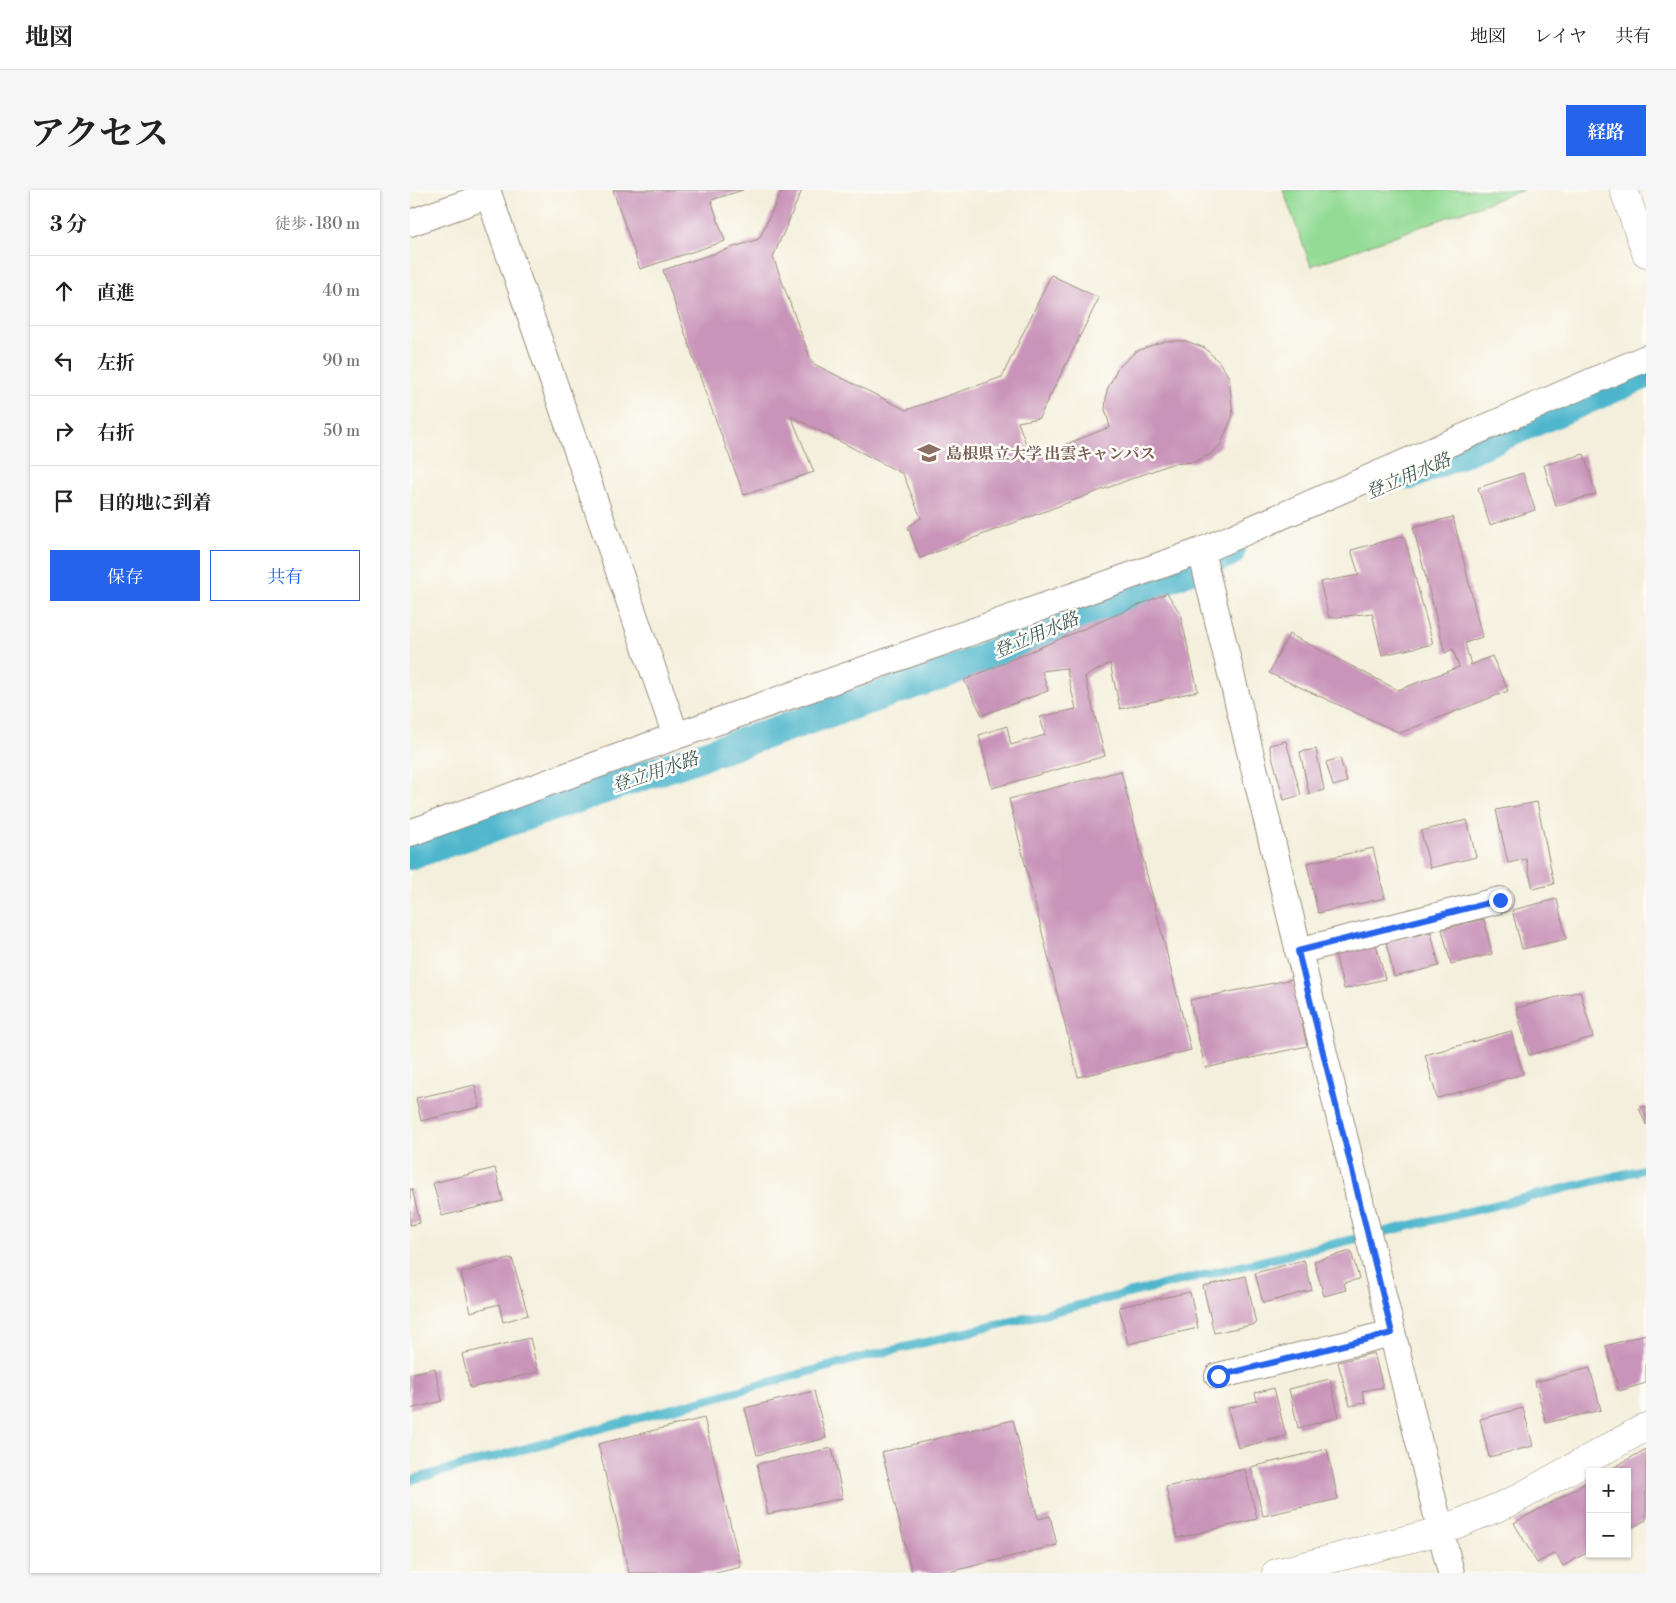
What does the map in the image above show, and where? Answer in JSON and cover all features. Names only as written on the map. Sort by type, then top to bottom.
[{"type":"street","points":[[1624,190],[1646,253]]},
{"type":"street","points":[[410,223],[488,192],[676,736]]},
{"type":"street","points":[[410,833],[676,736],[1201,552],[1646,358]]},
{"type":"street","points":[[1201,552],[1451,1573]]},
{"type":"street","points":[[1298,951],[1500,900]]},
{"type":"street","points":[[1218,1376],[1392,1333]]},
{"type":"street","points":[[1276,1573],[1440,1530],[1511,1502],[1646,1427]]},
{"type":"green space","points":[[1283,190],[1523,190],[1311,266]]},
{"type":"building","points":[[613,190],[743,190],[711,200],[725,241],[640,269]]},
{"type":"building","points":[[782,190],[802,190],[773,257],[812,363],[906,410],[1002,377],[1051,275],[1099,298],[1039,418],[1018,422],[1031,458],[1110,427],[1105,409],[1107,390],[1117,369],[1135,352],[1165,341],[1186,341],[1205,348],[1220,363],[1229,377],[1233,415],[1220,446],[1209,455],[1194,462],[1171,464],[920,558],[908,527],[921,518],[903,474],[791,416],[814,472],[744,495],[706,394],[663,270],[759,239]]},
{"type":"building","points":[[1584,454],[1596,494],[1556,506],[1544,465]]},
{"type":"building","points":[[1523,473],[1535,510],[1490,525],[1478,488]]},
{"type":"building","points":[[1453,517],[1482,637],[1465,643],[1471,665],[1492,656],[1508,691],[1400,733],[1269,673],[1289,634],[1398,690],[1459,667],[1453,649],[1445,653],[1413,527]]},
{"type":"building","points":[[1404,536],[1433,644],[1382,655],[1372,613],[1329,618],[1320,582],[1359,575],[1351,550]]},
{"type":"building","points":[[1167,593],[1180,613],[1198,691],[1120,709],[1110,663],[1085,677],[1105,756],[992,788],[979,735],[1007,726],[1011,745],[1045,735],[1040,717],[1076,709],[1066,668],[1042,671],[1048,691],[982,715],[964,680]]},
{"type":"building","points":[[1286,741],[1301,795],[1284,800],[1269,745]]},
{"type":"building","points":[[1316,749],[1324,790],[1309,794],[1300,752]]},
{"type":"building","points":[[1340,758],[1347,782],[1333,786],[1326,762]]},
{"type":"building","points":[[1121,771],[1191,1050],[1078,1077],[1009,799]]},
{"type":"building","points":[[1537,802],[1554,884],[1533,889],[1526,859],[1508,863],[1496,810]]},
{"type":"building","points":[[1467,820],[1476,857],[1430,868],[1421,831]]},
{"type":"building","points":[[1373,848],[1385,898],[1318,913],[1307,863]]},
{"type":"building","points":[[1557,899],[1566,939],[1522,949],[1512,910]]},
{"type":"building","points":[[1484,919],[1492,954],[1451,964],[1442,929]]},
{"type":"building","points":[[1431,932],[1439,966],[1394,977],[1386,942]]},
{"type":"building","points":[[1376,944],[1385,979],[1344,989],[1335,954]]},
{"type":"building","points":[[1293,979],[1307,1046],[1205,1068],[1190,1000]]},
{"type":"building","points":[[1580,991],[1593,1037],[1529,1055],[1516,1008]]},
{"type":"building","points":[[1511,1031],[1523,1074],[1437,1098],[1425,1055]]},
{"type":"building","points":[[475,1085],[480,1107],[421,1121],[416,1098]]},
{"type":"building","points":[[1646,1106],[1646,1125],[1639,1108]]},
{"type":"building","points":[[495,1168],[503,1201],[442,1216],[433,1183]]},
{"type":"building","points":[[410,1189],[412,1189],[420,1223],[410,1225]]},
{"type":"building","points":[[1351,1251],[1359,1279],[1344,1283],[1346,1290],[1324,1296],[1314,1261]]},
{"type":"building","points":[[512,1258],[528,1315],[503,1322],[499,1304],[471,1312],[461,1273]]},
{"type":"building","points":[[1304,1260],[1312,1290],[1263,1303],[1255,1273]]},
{"type":"building","points":[[1246,1276],[1256,1324],[1214,1333],[1203,1286]]},
{"type":"building","points":[[1190,1292],[1198,1328],[1128,1344],[1119,1307]]},
{"type":"building","points":[[1646,1334],[1646,1383],[1619,1391],[1606,1346]]},
{"type":"building","points":[[530,1338],[538,1372],[470,1388],[462,1354]]},
{"type":"building","points":[[1374,1353],[1383,1387],[1362,1391],[1365,1402],[1350,1406],[1338,1362]]},
{"type":"building","points":[[435,1368],[442,1401],[410,1409],[410,1374]]},
{"type":"building","points":[[1590,1368],[1601,1410],[1546,1423],[1535,1382]]},
{"type":"building","points":[[1330,1379],[1339,1417],[1298,1428],[1289,1389]]},
{"type":"building","points":[[1274,1388],[1286,1436],[1238,1448],[1228,1408],[1257,1401],[1255,1393]]},
{"type":"building","points":[[814,1391],[826,1438],[757,1455],[745,1408]]},
{"type":"building","points":[[1523,1408],[1533,1446],[1489,1457],[1480,1419]]},
{"type":"building","points":[[704,1418],[741,1567],[716,1573],[629,1573],[598,1444]]},
{"type":"building","points":[[1013,1420],[1038,1519],[1050,1516],[1057,1545],[945,1573],[912,1573],[882,1452]]},
{"type":"building","points":[[832,1448],[843,1498],[768,1514],[757,1464]]},
{"type":"building","points":[[1327,1449],[1338,1499],[1263,1516],[1251,1467]]},
{"type":"building","points":[[1646,1449],[1646,1520],[1631,1528],[1631,1468],[1613,1468]]},
{"type":"building","points":[[1245,1469],[1257,1519],[1177,1538],[1166,1487]]},
{"type":"building","points":[[1586,1483],[1586,1553],[1563,1566],[1555,1553],[1537,1563],[1514,1523]]},
{"type":"waterway","name":"登立用水路","points":[[1410,475],[1646,374]]},
{"type":"waterway","name":"登立用水路","points":[[410,855],[949,672],[1230,552]]},
{"type":"waterway","points":[[410,1480],[852,1360],[1645,1169]]},
{"type":"place","name":"島根県立大学 出雲キャンパス","points":[[929,453]]},
{"type":"route","points":[[1218,1376],[1392,1333],[1298,951],[1500,900]]}]
